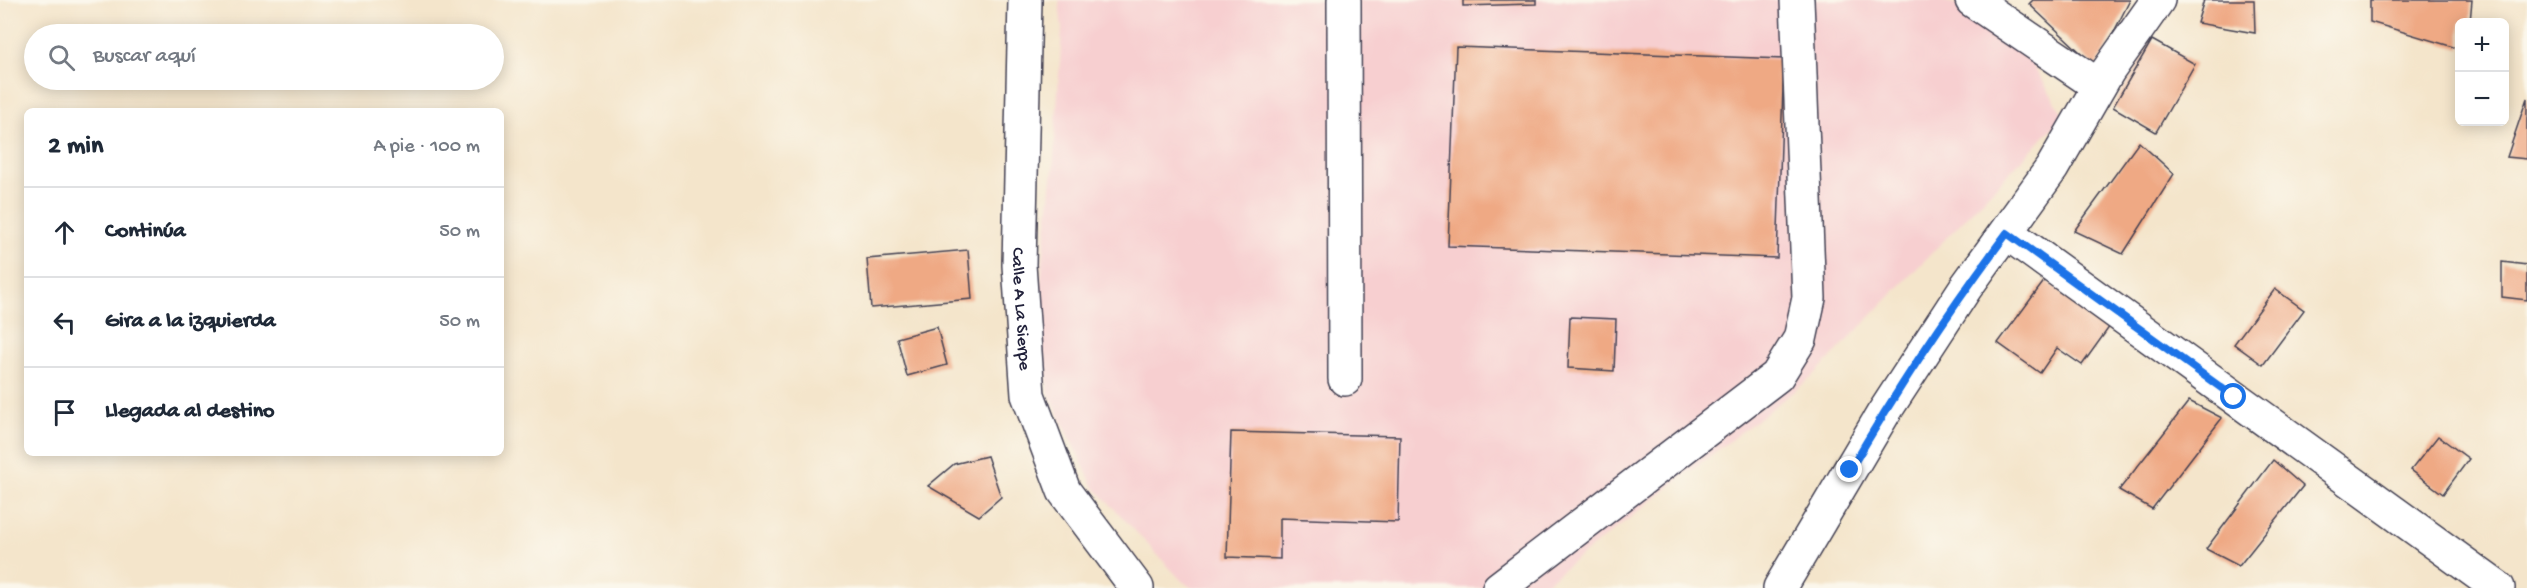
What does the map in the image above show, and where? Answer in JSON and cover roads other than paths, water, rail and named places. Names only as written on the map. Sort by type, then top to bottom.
[{"type":"street","name":"Calle A La Sierpe","points":[[1025,0],[1018,265],[1028,395],[1064,491],[1137,588]]},
{"type":"street","points":[[1344,0],[1345,379]]},
{"type":"street","points":[[1499,588],[1777,376],[1800,339],[1809,298],[1797,0]]},
{"type":"street","points":[[1972,0],[2099,86]]},
{"type":"street","points":[[1780,588],[1883,414],[1966,287],[2052,168],[2099,86],[2158,0]]},
{"type":"street","points":[[2007,233],[2498,588]]}]
